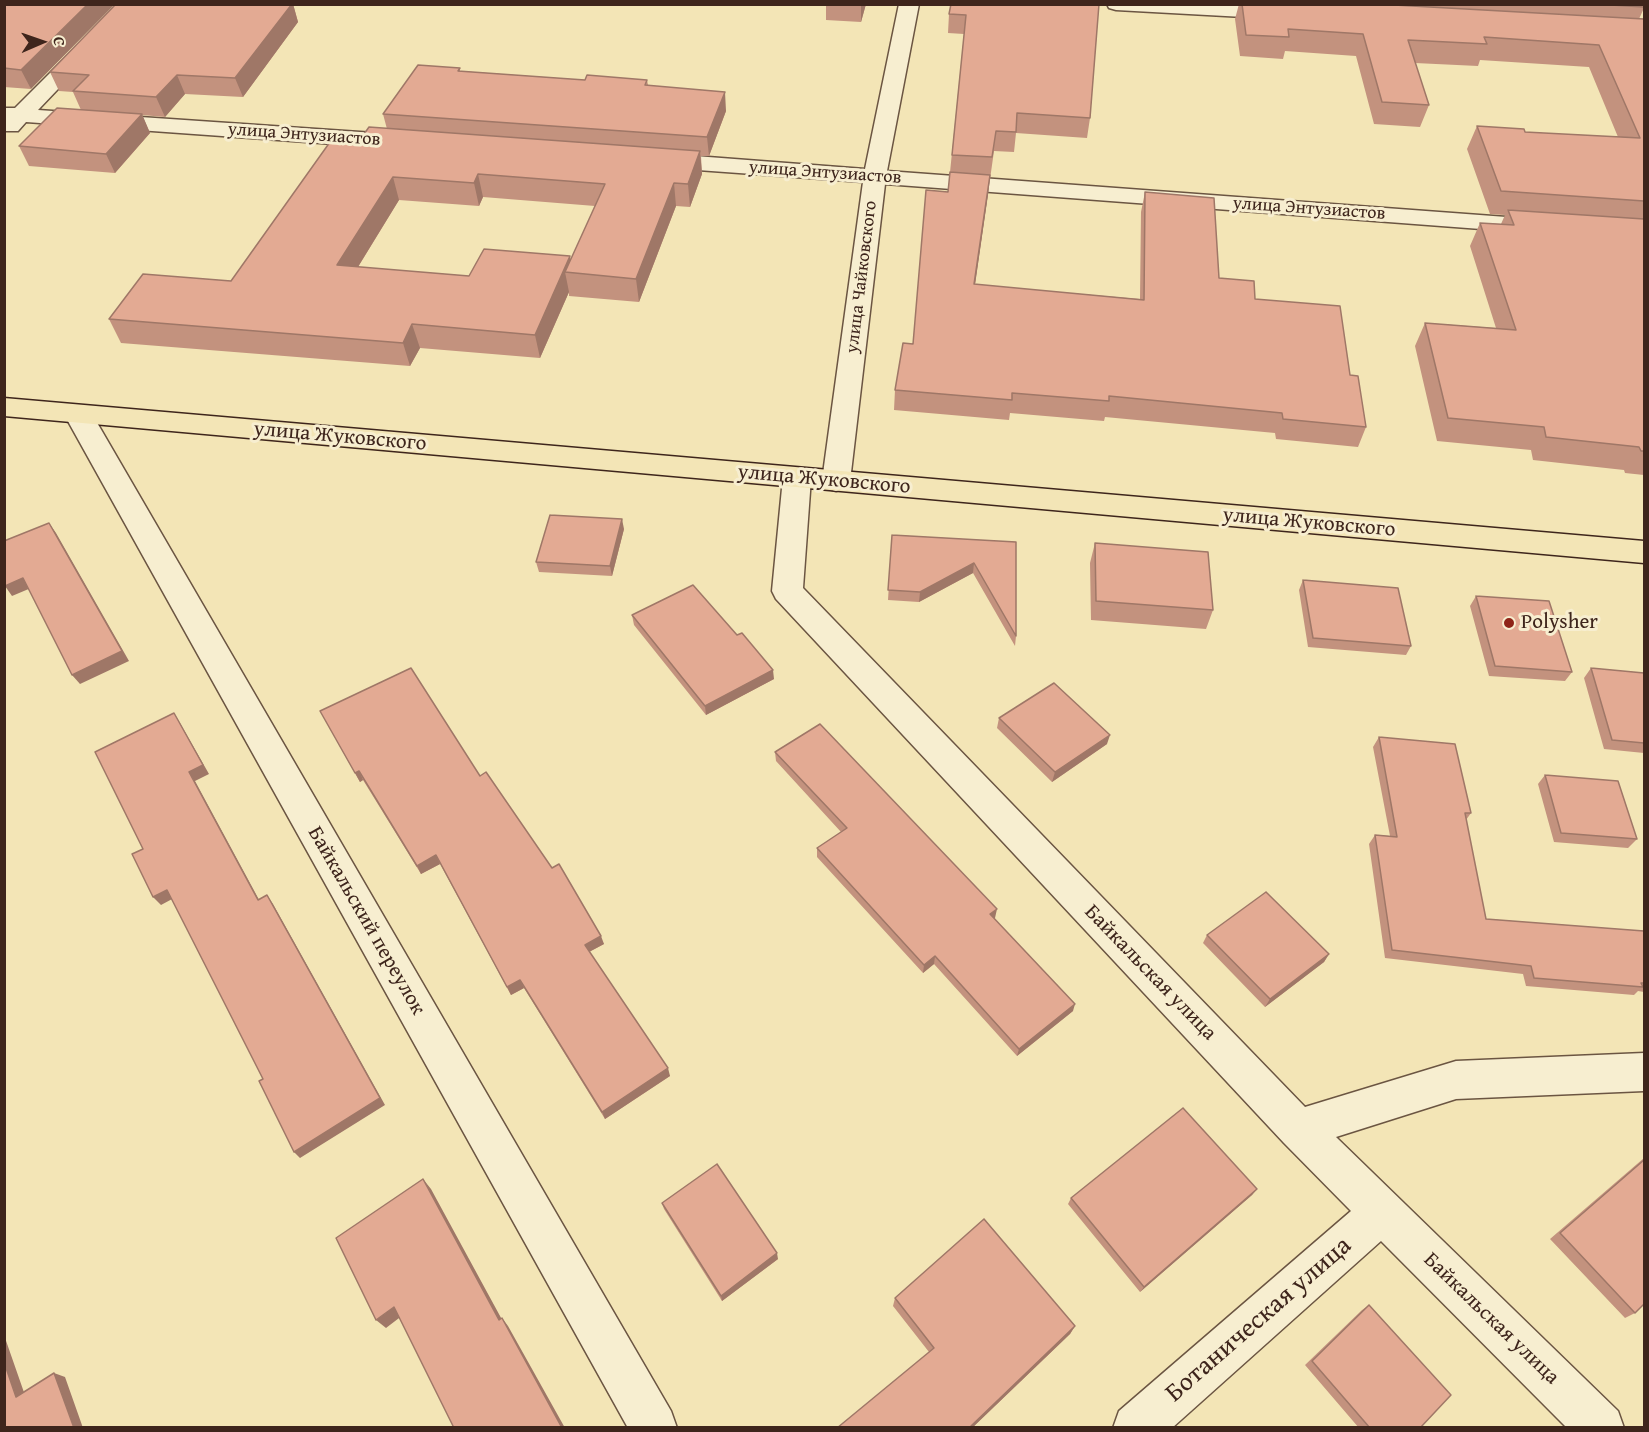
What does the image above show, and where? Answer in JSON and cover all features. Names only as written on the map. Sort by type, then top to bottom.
[{"type":"main road","name":"улица Жуковского","points":[[4,407],[1644,552]]},
{"type":"street","points":[[4,131],[12,114],[130,4]]},
{"type":"street","name":"улица Чайковского","points":[[836,481],[875,176],[909,4]]},
{"type":"street","points":[[1116,4],[1304,15]]},
{"type":"street","name":"улица Энтузиастов","points":[[12,114],[424,144]]},
{"type":"street","name":"улица Энтузиастов","points":[[637,159],[1574,229]]},
{"type":"street","name":"Байкальский переулок","points":[[78,414],[654,1428]]},
{"type":"street","name":"Байкальская улица","points":[[797,478],[787,591],[1298,1129],[1601,1428]]},
{"type":"street","points":[[1298,1129],[1456,1080],[1644,1072]]},
{"type":"street","name":"Ботаническая улица","points":[[1136,1428],[1382,1212]]},
{"type":"building","points":[[4,4],[88,4],[21,70],[4,68]]},
{"type":"building","points":[[116,4],[292,4],[235,78],[177,75],[156,97],[73,91],[89,75],[50,72]]},
{"type":"building","points":[[951,4],[1099,4],[1090,118],[1017,113],[1016,132],[996,131],[992,157],[952,155],[966,15],[949,14]]},
{"type":"building","points":[[1242,4],[1376,4],[1644,19],[1644,201],[1501,191],[1477,126],[1524,129],[1525,132],[1640,138],[1599,45],[1484,37],[1487,44],[1408,40],[1429,105],[1382,102],[1363,34],[1288,29],[1289,37],[1246,35]]},
{"type":"building","points":[[1594,4],[1643,4],[1644,7]]},
{"type":"building","points":[[418,65],[460,68],[458,71],[585,80],[587,75],[647,80],[645,85],[725,92],[707,137],[383,114]]},
{"type":"building","points":[[57,108],[142,114],[106,154],[19,146]]},
{"type":"building","points":[[369,127],[700,151],[688,184],[674,183],[636,279],[565,272],[605,184],[478,174],[474,183],[393,177],[337,265],[469,276],[484,249],[570,256],[535,335],[412,324],[403,343],[109,319],[143,274],[231,281],[330,142],[357,144]]},
{"type":"building","points":[[950,172],[990,175],[974,284],[1144,300],[1145,192],[1214,198],[1219,278],[1254,281],[1255,299],[1340,306],[1350,375],[1358,376],[1366,427],[1283,419],[1282,413],[1109,396],[1109,401],[1012,393],[1012,400],[895,390],[903,343],[913,344],[926,190],[948,192]]},
{"type":"building","points":[[1508,210],[1644,219],[1644,451],[1641,451],[1639,447],[1546,437],[1544,427],[1448,418],[1425,323],[1516,330],[1480,223],[1514,225]]},
{"type":"building","points":[[550,515],[622,519],[610,566],[536,562]]},
{"type":"building","points":[[49,523],[122,651],[72,675],[23,578],[4,585],[4,541]]},
{"type":"building","points":[[892,535],[1016,542],[1016,636],[974,563],[920,592],[888,590]]},
{"type":"building","points":[[1095,543],[1208,552],[1213,610],[1096,601]]},
{"type":"building","points":[[1303,580],[1398,588],[1411,646],[1313,638]]},
{"type":"building","points":[[693,585],[737,635],[742,633],[773,670],[705,706],[632,615]]},
{"type":"building","points":[[1476,596],[1549,601],[1572,672],[1495,666]]},
{"type":"building","points":[[411,668],[480,776],[486,772],[552,868],[559,864],[601,936],[585,945],[668,1068],[602,1112],[520,980],[507,987],[436,855],[417,866],[359,771],[355,773],[320,711]]},
{"type":"building","points":[[1591,668],[1644,673],[1644,743],[1612,740]]},
{"type":"building","points":[[1054,683],[1110,735],[1055,772],[999,718]]},
{"type":"building","points":[[174,713],[203,765],[189,772],[258,900],[267,895],[380,1098],[294,1152],[259,1081],[263,1079],[167,890],[153,897],[132,854],[143,849],[95,752]]},
{"type":"building","points":[[820,724],[997,909],[990,914],[1075,1004],[1019,1049],[935,956],[924,965],[817,848],[847,828],[775,752]]},
{"type":"building","points":[[1379,737],[1455,744],[1471,813],[1465,813],[1486,919],[1644,931],[1644,983],[1641,983],[1643,987],[1534,978],[1531,966],[1392,950],[1375,835],[1397,837]]},
{"type":"building","points":[[1545,775],[1618,781],[1637,839],[1561,833]]},
{"type":"building","points":[[1266,892],[1329,954],[1270,999],[1207,935]]},
{"type":"building","points":[[1183,1108],[1257,1189],[1144,1287],[1071,1198]]},
{"type":"building","points":[[1644,1160],[1644,1304],[1635,1313],[1560,1233]]},
{"type":"building","points":[[717,1164],[777,1253],[721,1296],[662,1203]]},
{"type":"building","points":[[423,1179],[499,1320],[502,1318],[562,1428],[454,1428],[394,1307],[376,1320],[336,1238]]},
{"type":"building","points":[[984,1219],[1075,1326],[971,1426],[972,1428],[837,1428],[934,1348],[895,1298]]},
{"type":"building","points":[[1369,1305],[1451,1395],[1420,1428],[1370,1428],[1312,1361]]},
{"type":"building","points":[[4,1362],[16,1397],[54,1373],[74,1428],[4,1428]]},
{"type":"place","name":"Polysher","points":[[1509,623]]}]
